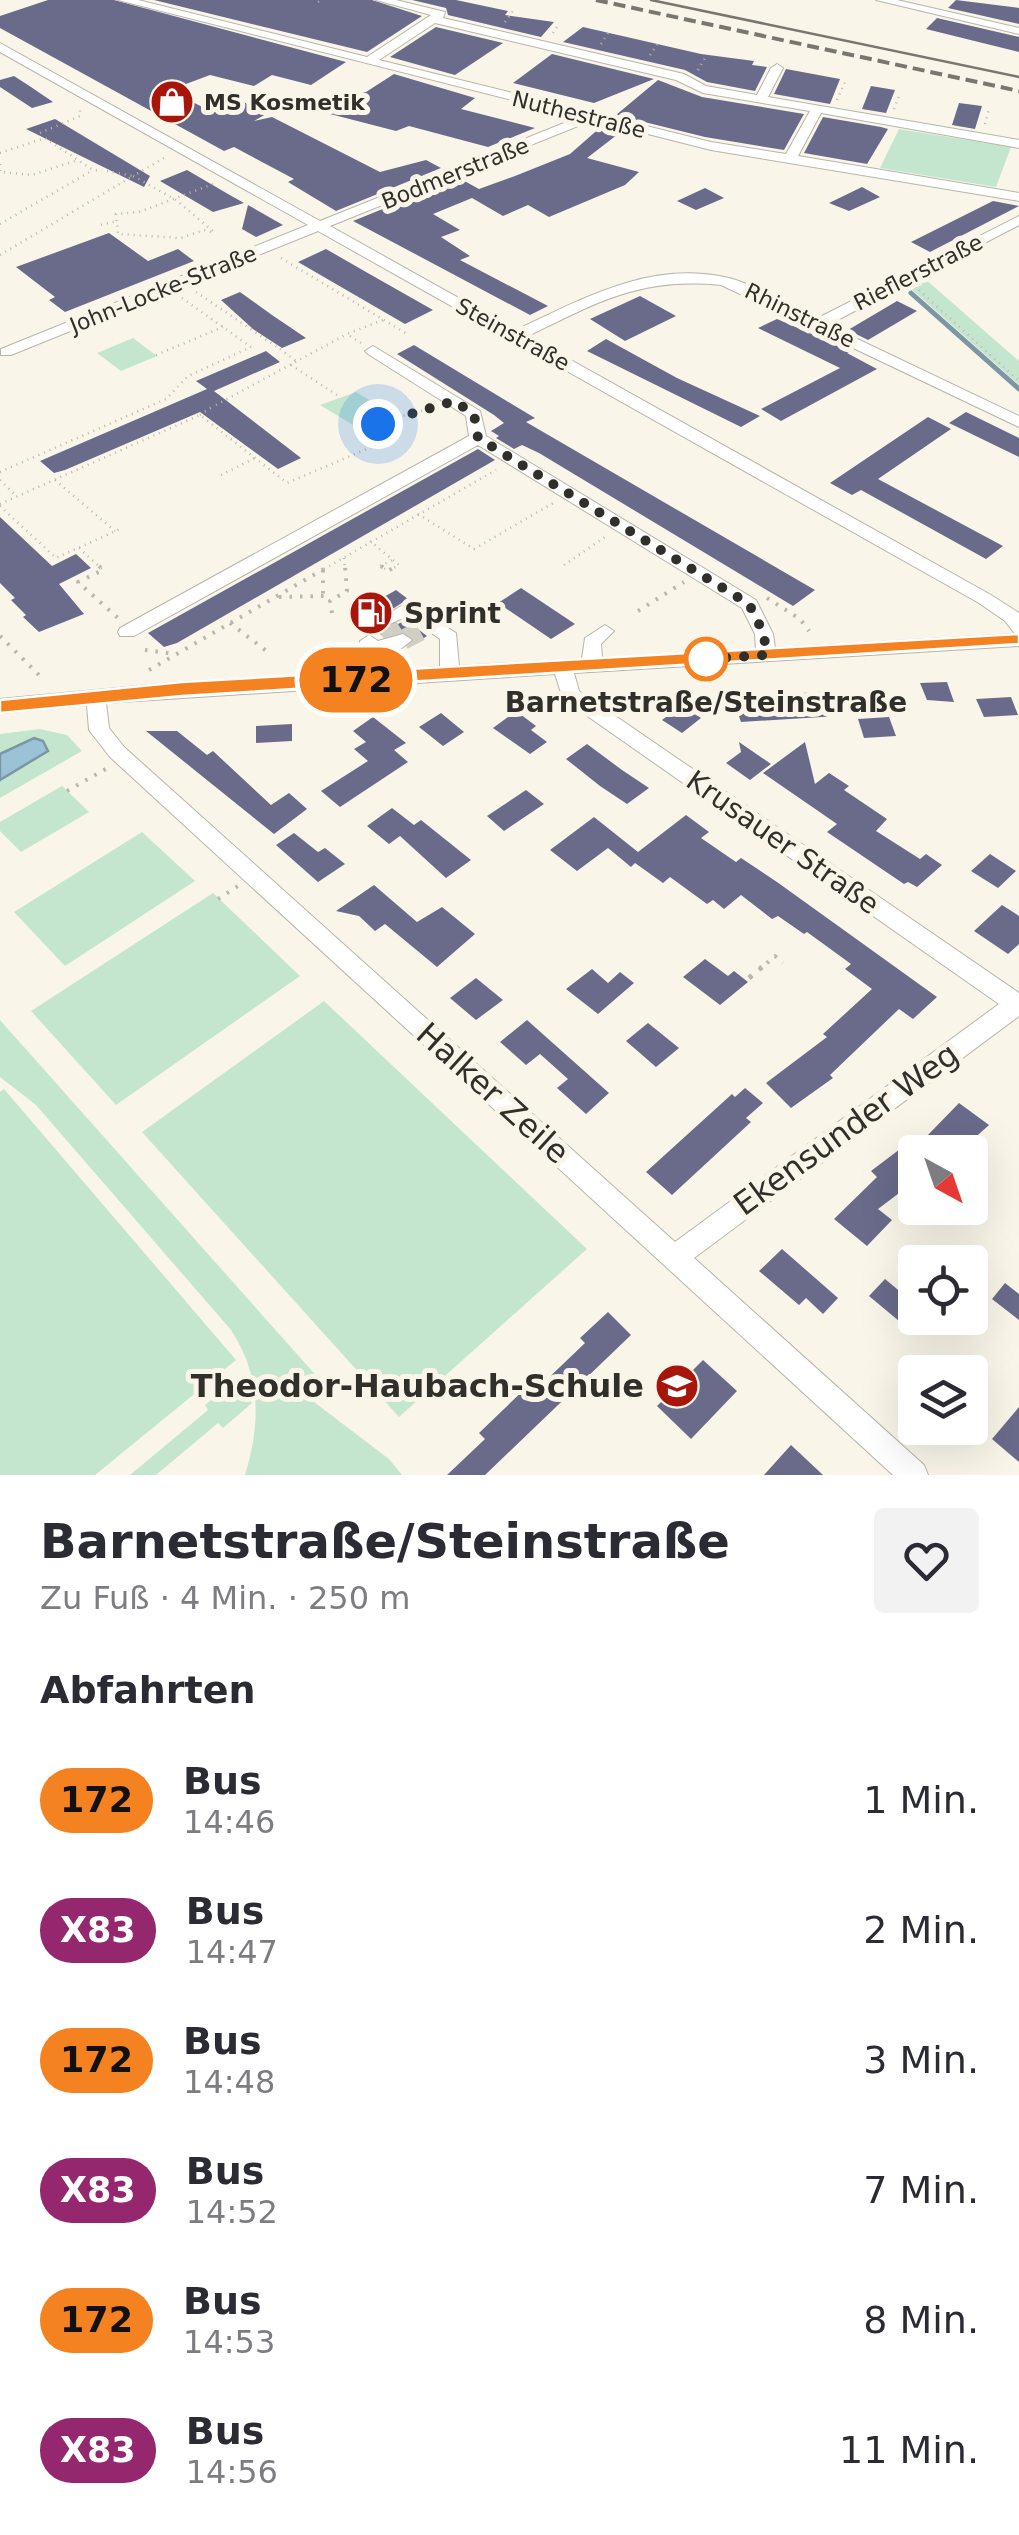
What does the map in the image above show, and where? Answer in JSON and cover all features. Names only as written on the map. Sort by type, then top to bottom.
[{"type":"street","name":"Nuthestraße","points":[[124,0],[590,117],[789,160],[1019,197]]},
{"type":"street","points":[[370,61],[442,14],[382,0]]},
{"type":"street","points":[[882,0],[911,3],[1019,31]]},
{"type":"street","points":[[434,18],[680,77],[703,89],[1019,144]]},
{"type":"street","name":"Steinstraße","points":[[0,47],[985,599],[1012,618],[1019,629]]},
{"type":"street","points":[[760,100],[776,68]]},
{"type":"street","points":[[789,160],[816,111]]},
{"type":"street","name":"Bodmerstraße","points":[[320,227],[590,117]]},
{"type":"street","name":"Rieflerstraße","points":[[818,324],[1019,220]]},
{"type":"street","name":"John-Locke-Straße","points":[[6,352],[320,227]]},
{"type":"street","name":"Rhinstraße","points":[[516,336],[632,284],[678,276],[738,285],[1019,422]]},
{"type":"street","points":[[373,350],[474,414],[478,438],[749,604],[764,634],[766,655]]},
{"type":"street","points":[[124,627],[478,438]]},
{"type":"street","points":[[372,679],[395,630],[449,637],[450,674]]},
{"type":"street","points":[[592,666],[592,642],[605,631]]},
{"type":"street","points":[[0,706],[1019,640]]},
{"type":"street","name":"Krusauer Straße","points":[[564,667],[570,694],[1018,1004]]},
{"type":"street","name":"Halker Zeile","points":[[96,697],[99,730],[117,752],[914,1475]]},
{"type":"street","name":"Ekensunder Weg","points":[[674,1258],[1018,1004]]},
{"type":"path","points":[[80,106],[80,116],[38,131],[93,170],[133,176],[176,200],[214,233],[204,230],[180,238],[118,234]]},
{"type":"path","points":[[0,153],[42,135]]},
{"type":"path","points":[[0,254],[172,153]]},
{"type":"path","points":[[0,164],[0,172],[32,174],[78,160]]},
{"type":"path","points":[[0,224],[93,170]]},
{"type":"path","points":[[120,241],[116,214],[140,212],[209,186]]},
{"type":"path","points":[[102,225],[117,221]]},
{"type":"path","points":[[281,258],[407,334]]},
{"type":"path","points":[[914,282],[923,298],[1019,381]]},
{"type":"path","points":[[196,292],[298,362]]},
{"type":"path","points":[[0,472],[166,399],[188,376],[251,347],[182,298]]},
{"type":"path","points":[[55,480],[117,530],[56,558],[0,505],[17,497],[200,415],[347,334],[383,320]]},
{"type":"path","points":[[156,355],[223,327]]},
{"type":"path","points":[[347,334],[373,350]]},
{"type":"path","points":[[291,365],[340,397]]},
{"type":"path","points":[[200,415],[287,483],[382,442],[378,424],[454,401]]},
{"type":"path","points":[[221,475],[255,458]]},
{"type":"path","points":[[149,670],[514,460]]},
{"type":"path","points":[[0,480],[17,497]]},
{"type":"path","points":[[418,514],[474,549],[568,494]]},
{"type":"path","points":[[564,565],[620,527]]},
{"type":"path","points":[[370,541],[392,560]]},
{"type":"path","points":[[78,548],[102,570],[78,582],[124,627]]},
{"type":"path","points":[[330,601],[347,591],[344,556]]},
{"type":"path","points":[[323,570],[324,596]]},
{"type":"path","points":[[638,611],[696,574]]},
{"type":"path","points":[[276,596],[324,596],[330,601],[332,613]]},
{"type":"path","points":[[230,623],[268,653]]},
{"type":"path","points":[[0,636],[43,679]]},
{"type":"path","points":[[145,650],[176,654]]},
{"type":"path","points":[[68,791],[108,768]]},
{"type":"path","points":[[218,899],[238,886]]},
{"type":"path","points":[[749,978],[774,956],[784,963]]},
{"type":"green space","points":[[899,129],[1011,147],[996,187],[880,168]]},
{"type":"green space","points":[[924,278],[1019,361],[1019,385],[908,286]]},
{"type":"green space","points":[[133,338],[157,356],[121,371],[97,353]]},
{"type":"green space","points":[[356,392],[401,419],[363,431],[320,405]]},
{"type":"green space","points":[[40,729],[67,735],[82,751],[0,798],[0,734]]},
{"type":"green space","points":[[62,786],[89,812],[21,852],[0,831],[0,822]]},
{"type":"green space","points":[[142,832],[195,881],[65,966],[14,912]]},
{"type":"green space","points":[[213,893],[300,976],[116,1105],[31,1011]]},
{"type":"green space","points":[[324,1001],[587,1249],[399,1417],[142,1132]]},
{"type":"green space","points":[[0,1020],[328,1389],[314,1402],[389,1459],[402,1475],[245,1475],[256,1418],[253,1382],[241,1347],[231,1330],[36,1105],[0,1077]]},
{"type":"green space","points":[[4,1089],[236,1360],[95,1475],[0,1475],[0,1092]]},
{"type":"green space","points":[[234,1381],[252,1403],[223,1428],[218,1423],[156,1475],[130,1475],[208,1410],[205,1405]]},
{"type":"water","points":[[34,738],[43,741],[48,751],[0,780],[0,754]]},
{"type":"building","points":[[48,0],[114,0],[346,62],[311,85],[272,75],[254,86],[210,75],[170,90],[208,110],[238,99],[266,114],[254,121],[272,117],[380,172],[426,160],[441,168],[336,211],[288,182],[294,179],[234,147],[224,151],[0,28],[0,16]]},
{"type":"building","points":[[154,0],[372,0],[422,16],[367,52]]},
{"type":"building","points":[[412,0],[456,0],[508,11],[505,15],[554,22],[541,37],[448,15],[446,8]]},
{"type":"building","points":[[956,0],[1019,8],[1019,24],[948,8]]},
{"type":"building","points":[[937,18],[1019,37],[1019,52],[926,29]]},
{"type":"building","points":[[436,27],[503,43],[455,75],[390,57]]},
{"type":"building","points":[[583,27],[701,54],[754,61],[752,65],[767,67],[755,91],[707,82],[685,70],[563,42]]},
{"type":"building","points":[[548,53],[654,79],[594,103],[513,83],[552,54]]},
{"type":"building","points":[[786,69],[840,79],[830,104],[774,94]]},
{"type":"building","points":[[394,74],[475,98],[461,109],[535,128],[488,147],[409,126],[396,131],[307,108],[366,92]]},
{"type":"building","points":[[14,76],[53,102],[32,108],[0,87],[0,80]]},
{"type":"building","points":[[658,80],[702,97],[804,114],[784,150],[705,137],[616,115]]},
{"type":"building","points":[[871,86],[895,90],[886,113],[862,109]]},
{"type":"building","points":[[959,103],[982,106],[975,129],[952,125]]},
{"type":"building","points":[[823,117],[888,129],[867,164],[804,153]]},
{"type":"building","points":[[55,119],[150,176],[144,187],[26,129]]},
{"type":"building","points":[[602,126],[622,131],[587,158],[639,172],[625,185],[549,217],[528,205],[503,216],[472,198],[433,214],[460,230],[441,237],[470,256],[460,260],[548,306],[530,315],[353,221],[459,178],[479,189],[515,176],[570,154]]},
{"type":"building","points":[[187,170],[244,203],[213,212],[160,181]]},
{"type":"building","points":[[862,187],[880,197],[849,211],[829,203]]},
{"type":"building","points":[[705,188],[724,198],[696,210],[677,201]]},
{"type":"building","points":[[993,201],[1019,206],[930,252],[911,242]]},
{"type":"building","points":[[248,205],[283,225],[256,237],[242,229]]},
{"type":"building","points":[[109,233],[148,261],[178,249],[194,261],[65,312],[49,300],[55,297],[16,267]]},
{"type":"building","points":[[326,249],[433,310],[405,324],[298,262]]},
{"type":"building","points":[[240,292],[306,338],[282,348],[253,329],[221,300]]},
{"type":"building","points":[[640,296],[676,316],[625,341],[590,319]]},
{"type":"building","points":[[897,301],[917,311],[868,340],[848,330]]},
{"type":"building","points":[[777,319],[851,351],[847,353],[877,369],[781,421],[761,409],[840,368],[758,328]]},
{"type":"building","points":[[606,339],[677,378],[760,416],[741,427],[587,351]]},
{"type":"building","points":[[414,345],[535,418],[526,422],[815,590],[793,606],[539,453],[522,445],[514,449],[491,431],[504,423],[397,354]]},
{"type":"building","points":[[266,351],[280,362],[214,391],[301,458],[278,469],[200,412],[65,470],[54,473],[40,461],[207,389],[196,381]]},
{"type":"building","points":[[966,412],[1019,438],[1019,457],[949,423]]},
{"type":"building","points":[[928,417],[951,429],[878,479],[1003,546],[986,559],[861,490],[852,495],[830,483]]},
{"type":"building","points":[[478,449],[495,460],[177,643],[164,647],[148,633]]},
{"type":"building","points":[[0,517],[52,566],[76,554],[91,568],[59,584],[84,614],[39,632],[23,617],[26,615],[11,600],[15,598],[0,583]]},
{"type":"building","points":[[521,588],[575,624],[551,639],[498,603]]},
{"type":"building","points":[[396,590],[408,599],[377,619],[392,627],[406,620],[427,636],[411,646],[416,640],[405,631],[383,636],[353,615]]},
{"type":"building","points":[[947,682],[954,702],[927,700],[920,683]]},
{"type":"building","points":[[830,691],[838,716],[741,722],[733,698]]},
{"type":"building","points":[[1011,697],[1018,715],[984,717],[976,699]]},
{"type":"building","points":[[682,705],[701,718],[682,733],[662,720]]},
{"type":"building","points":[[516,711],[536,726],[531,730],[547,742],[530,754],[493,728]]},
{"type":"building","points":[[441,713],[464,732],[443,746],[419,727]]},
{"type":"building","points":[[373,717],[406,743],[394,750],[408,762],[340,807],[321,791],[368,761],[354,749],[366,742],[353,731]]},
{"type":"building","points":[[889,717],[896,736],[864,738],[858,719]]},
{"type":"building","points":[[292,724],[292,741],[256,743],[256,726]]},
{"type":"building","points":[[146,731],[177,731],[207,755],[213,751],[271,805],[289,793],[307,809],[274,834]]},
{"type":"building","points":[[739,742],[771,764],[750,780],[726,763],[741,752]]},
{"type":"building","points":[[805,742],[815,784],[829,773],[849,786],[844,790],[887,819],[876,831],[920,859],[926,854],[942,865],[917,887],[904,884],[827,832],[837,824],[763,773]]},
{"type":"building","points":[[587,744],[649,788],[627,804],[600,786],[566,759]]},
{"type":"building","points":[[526,790],[544,804],[504,831],[487,816]]},
{"type":"building","points":[[392,808],[414,825],[421,820],[471,860],[446,878],[400,836],[389,844],[367,826]]},
{"type":"building","points":[[686,815],[709,832],[701,838],[736,862],[741,858],[777,882],[937,997],[913,1019],[899,1009],[830,1075],[833,1078],[791,1108],[766,1083],[827,1037],[823,1034],[872,989],[845,969],[851,964],[807,932],[804,934],[778,916],[772,919],[741,895],[724,909],[713,900],[707,904],[670,877],[663,883],[635,863],[631,867],[608,848],[577,871],[550,850],[594,817],[638,852]]},
{"type":"building","points":[[294,833],[318,852],[325,848],[345,864],[318,882],[276,845]]},
{"type":"building","points":[[990,854],[1016,871],[998,888],[971,871]]},
{"type":"building","points":[[374,885],[417,922],[442,907],[475,934],[437,967],[385,924],[375,931],[359,916],[336,911]]},
{"type":"building","points":[[1002,905],[1019,916],[1019,944],[1008,954],[974,931]]},
{"type":"building","points":[[705,959],[728,976],[734,971],[748,982],[720,1005],[683,977]]},
{"type":"building","points":[[592,969],[608,983],[620,972],[634,983],[598,1014],[566,989]]},
{"type":"building","points":[[476,978],[503,1000],[476,1020],[450,998]]},
{"type":"building","points":[[527,1020],[609,1093],[586,1114],[557,1088],[568,1079],[540,1054],[526,1065],[500,1042]]},
{"type":"building","points":[[648,1023],[679,1048],[656,1067],[626,1041]]},
{"type":"building","points":[[745,1088],[763,1103],[746,1118],[751,1122],[672,1195],[646,1172],[732,1094],[735,1097]]},
{"type":"building","points":[[959,1103],[989,1125],[978,1135],[928,1135]]},
{"type":"building","points":[[898,1151],[898,1194],[878,1209],[892,1220],[867,1246],[834,1219],[877,1177],[871,1171]]},
{"type":"building","points":[[782,1249],[838,1298],[823,1314],[806,1298],[799,1305],[759,1271]]},
{"type":"building","points":[[885,1279],[898,1290],[898,1320],[869,1296]]},
{"type":"building","points":[[1005,1283],[1019,1294],[1019,1320],[992,1299]]},
{"type":"building","points":[[608,1312],[631,1335],[485,1475],[447,1475],[485,1439],[479,1433],[532,1382],[538,1388],[585,1343],[580,1338]]},
{"type":"building","points":[[703,1360],[737,1391],[691,1439],[657,1406]]},
{"type":"building","points":[[1019,1407],[1019,1462],[992,1439]]},
{"type":"building","points":[[791,1445],[823,1475],[764,1475]]},
{"type":"waterway","points":[[911,293],[1019,389]]},
{"type":"tunnel","points":[[381,634],[398,624]]},
{"type":"tunnel","points":[[403,640],[420,631]]},
{"type":"tram line","points":[[651,0],[1019,77]]},
{"type":"railway","points":[[596,0],[1019,91]]},
{"type":"bus line","name":"172","points":[[0,706],[182,689],[1019,640]]},
{"type":"place","name":"MS Kosmetik","points":[[172,102]]},
{"type":"place","name":"Sprint","points":[[371,613]]},
{"type":"place","name":"Barnetstraße/Steinstraße","points":[[706,659]]},
{"type":"place","name":"Theodor-Haubach-Schule","points":[[677,1386]]},
{"type":"route","points":[[378,424],[454,401],[474,414],[478,438],[749,604],[764,634],[766,655],[706,659]]}]
